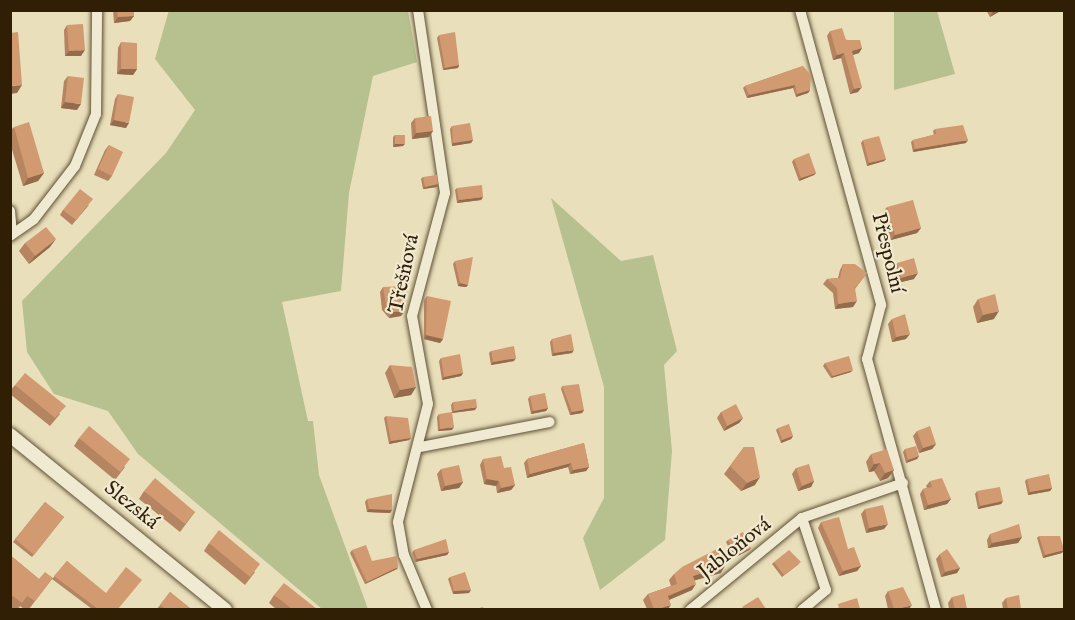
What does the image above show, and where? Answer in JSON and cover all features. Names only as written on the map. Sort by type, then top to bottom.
[{"type":"street","points":[[11,235],[33,219],[75,166],[96,114],[97,10]]},
{"type":"street","name":"Třešňová","points":[[418,10],[446,192],[412,316],[428,404],[421,447],[398,522],[404,555],[427,609]]},
{"type":"street","name":"Přespolní","points":[[800,10],[880,306],[867,358],[936,609]]},
{"type":"street","points":[[10,211],[11,235]]},
{"type":"street","points":[[421,447],[550,422]]},
{"type":"street","name":"Slezská","points":[[10,435],[225,609]]},
{"type":"street","name":"Jabloňová","points":[[690,609],[802,518],[903,483]]},
{"type":"street","name":"Jabloňová","points":[[802,518],[826,590],[802,609]]},
{"type":"green space","points":[[169,10],[408,11],[417,62],[373,76],[349,193],[341,291],[282,302],[308,421],[313,421],[319,475],[368,609],[322,609],[138,454],[108,411],[54,394],[27,352],[22,301],[166,153],[195,110],[155,59]]},
{"type":"green space","points":[[894,11],[937,11],[955,74],[894,90]]},
{"type":"green space","points":[[551,198],[621,261],[653,255],[677,351],[664,365],[672,451],[665,540],[600,590],[583,538],[604,498],[604,387]]},
{"type":"building","points":[[117,10],[134,10],[134,16],[118,17]]},
{"type":"building","points":[[83,24],[85,50],[69,51],[67,25]]},
{"type":"building","points":[[842,28],[846,40],[860,40],[862,48],[852,51],[862,87],[854,89],[844,53],[837,55],[830,31]]},
{"type":"building","points":[[18,32],[22,85],[10,86],[10,33]]},
{"type":"building","points":[[455,32],[459,65],[445,68],[439,35]]},
{"type":"building","points":[[121,42],[137,43],[137,69],[121,69]]},
{"type":"building","points":[[803,66],[811,75],[810,90],[797,94],[795,85],[749,95],[745,86]]},
{"type":"building","points":[[68,76],[84,78],[81,104],[65,102]]},
{"type":"building","points":[[118,94],[134,97],[129,123],[114,120]]},
{"type":"building","points":[[431,116],[433,131],[416,133],[415,118]]},
{"type":"building","points":[[29,122],[44,173],[28,178],[14,127]]},
{"type":"building","points":[[470,123],[473,140],[453,143],[452,126]]},
{"type":"building","points":[[963,125],[968,140],[915,149],[913,140],[936,134],[935,129]]},
{"type":"building","points":[[395,135],[405,135],[405,144],[395,144]]},
{"type":"building","points":[[879,136],[886,159],[869,163],[863,140]]},
{"type":"building","points":[[109,145],[123,152],[112,176],[98,169]]},
{"type":"building","points":[[809,153],[816,173],[801,178],[794,159]]},
{"type":"building","points":[[437,175],[438,184],[425,187],[423,177]]},
{"type":"building","points":[[482,185],[483,197],[459,200],[457,188]]},
{"type":"building","points":[[80,189],[93,199],[76,220],[63,210]]},
{"type":"building","points":[[913,200],[921,228],[895,235],[887,207]]},
{"type":"building","points":[[46,227],[56,239],[35,256],[25,243]]},
{"type":"building","points":[[473,257],[468,285],[460,283],[455,261]]},
{"type":"building","points":[[914,258],[918,273],[901,278],[897,263]]},
{"type":"building","points":[[843,264],[855,264],[867,273],[855,288],[857,301],[838,304],[837,288],[827,279],[840,278]]},
{"type":"building","points":[[408,286],[405,311],[393,312],[386,305],[383,287]]},
{"type":"building","points":[[995,294],[999,311],[983,315],[978,299]]},
{"type":"building","points":[[427,296],[451,301],[443,339],[426,335]]},
{"type":"building","points":[[905,314],[910,334],[896,337],[892,319]]},
{"type":"building","points":[[571,334],[574,350],[554,353],[552,339]]},
{"type":"building","points":[[514,346],[516,358],[493,362],[491,351]]},
{"type":"building","points":[[460,354],[463,373],[444,377],[441,358]]},
{"type":"building","points":[[849,356],[853,370],[833,376],[825,363]]},
{"type":"building","points":[[390,365],[412,367],[416,387],[400,390]]},
{"type":"building","points":[[25,373],[66,406],[55,418],[15,385]]},
{"type":"building","points":[[579,384],[584,410],[572,412],[562,386]]},
{"type":"building","points":[[545,393],[548,408],[533,411],[530,396]]},
{"type":"building","points":[[476,399],[477,407],[454,411],[453,402]]},
{"type":"building","points":[[736,404],[743,418],[727,426],[721,412]]},
{"type":"building","points":[[452,412],[454,427],[440,429],[439,414]]},
{"type":"building","points":[[386,416],[408,418],[411,438],[391,441]]},
{"type":"building","points":[[789,424],[793,436],[782,440],[778,428]]},
{"type":"building","points":[[89,426],[130,459],[120,472],[79,438]]},
{"type":"building","points":[[930,426],[936,444],[923,448],[917,431]]},
{"type":"building","points":[[584,443],[589,467],[573,470],[571,463],[530,474],[527,459]]},
{"type":"building","points":[[916,446],[919,456],[908,460],[905,449]]},
{"type":"building","points":[[744,447],[754,447],[760,477],[747,483],[730,466]]},
{"type":"building","points":[[887,449],[894,470],[885,473],[880,463],[874,464],[871,454]]},
{"type":"building","points":[[501,456],[504,468],[511,467],[515,485],[501,488],[499,481],[487,479],[483,459]]},
{"type":"building","points":[[809,464],[814,481],[802,486],[796,468]]},
{"type":"building","points":[[459,465],[463,482],[445,486],[441,469]]},
{"type":"building","points":[[1049,474],[1052,488],[1030,492],[1027,479]]},
{"type":"building","points":[[155,478],[195,512],[185,524],[144,491]]},
{"type":"building","points":[[942,478],[951,499],[928,505],[923,489],[932,487],[930,481]]},
{"type":"building","points":[[1000,487],[1003,501],[980,506],[977,491]]},
{"type":"building","points":[[392,494],[392,510],[369,509],[367,499]]},
{"type":"building","points":[[45,502],[64,517],[34,555],[15,539]]},
{"type":"building","points":[[883,505],[888,524],[869,528],[865,509]]},
{"type":"building","points":[[839,517],[848,549],[854,547],[861,566],[843,571],[821,522]]},
{"type":"building","points":[[1019,524],[1022,537],[992,543],[990,534]]},
{"type":"building","points":[[219,530],[260,564],[250,577],[209,543]]},
{"type":"building","points":[[743,532],[751,548],[736,555],[728,540]]},
{"type":"building","points":[[1039,536],[1060,536],[1064,550],[1045,555]]},
{"type":"building","points":[[446,539],[449,552],[417,559],[414,550]]},
{"type":"building","points":[[366,545],[372,561],[397,556],[398,567],[367,582],[352,550]]},
{"type":"building","points":[[717,549],[725,566],[693,576],[696,584],[668,596],[671,605],[654,609],[648,594],[677,584],[674,574],[682,567]]},
{"type":"building","points":[[947,549],[960,568],[945,572],[940,554]]},
{"type":"building","points":[[789,550],[801,562],[784,575],[774,562]]},
{"type":"building","points":[[10,555],[39,579],[45,572],[53,578],[35,601],[27,596],[22,603],[10,594]]},
{"type":"building","points":[[67,561],[106,593],[126,567],[142,580],[118,609],[98,609],[54,576]]},
{"type":"building","points":[[465,572],[471,590],[454,591],[450,577]]},
{"type":"building","points":[[284,583],[317,609],[292,609],[274,595]]},
{"type":"building","points":[[903,587],[912,605],[894,609],[888,591]]},
{"type":"building","points":[[170,592],[191,609],[166,609],[160,605]]},
{"type":"building","points":[[964,594],[967,609],[955,609],[952,597]]},
{"type":"building","points":[[1019,595],[1021,609],[1008,609],[1006,598]]},
{"type":"building","points":[[758,597],[766,609],[744,609],[742,607]]},
{"type":"building","points":[[857,598],[860,609],[839,609],[838,604]]}]
